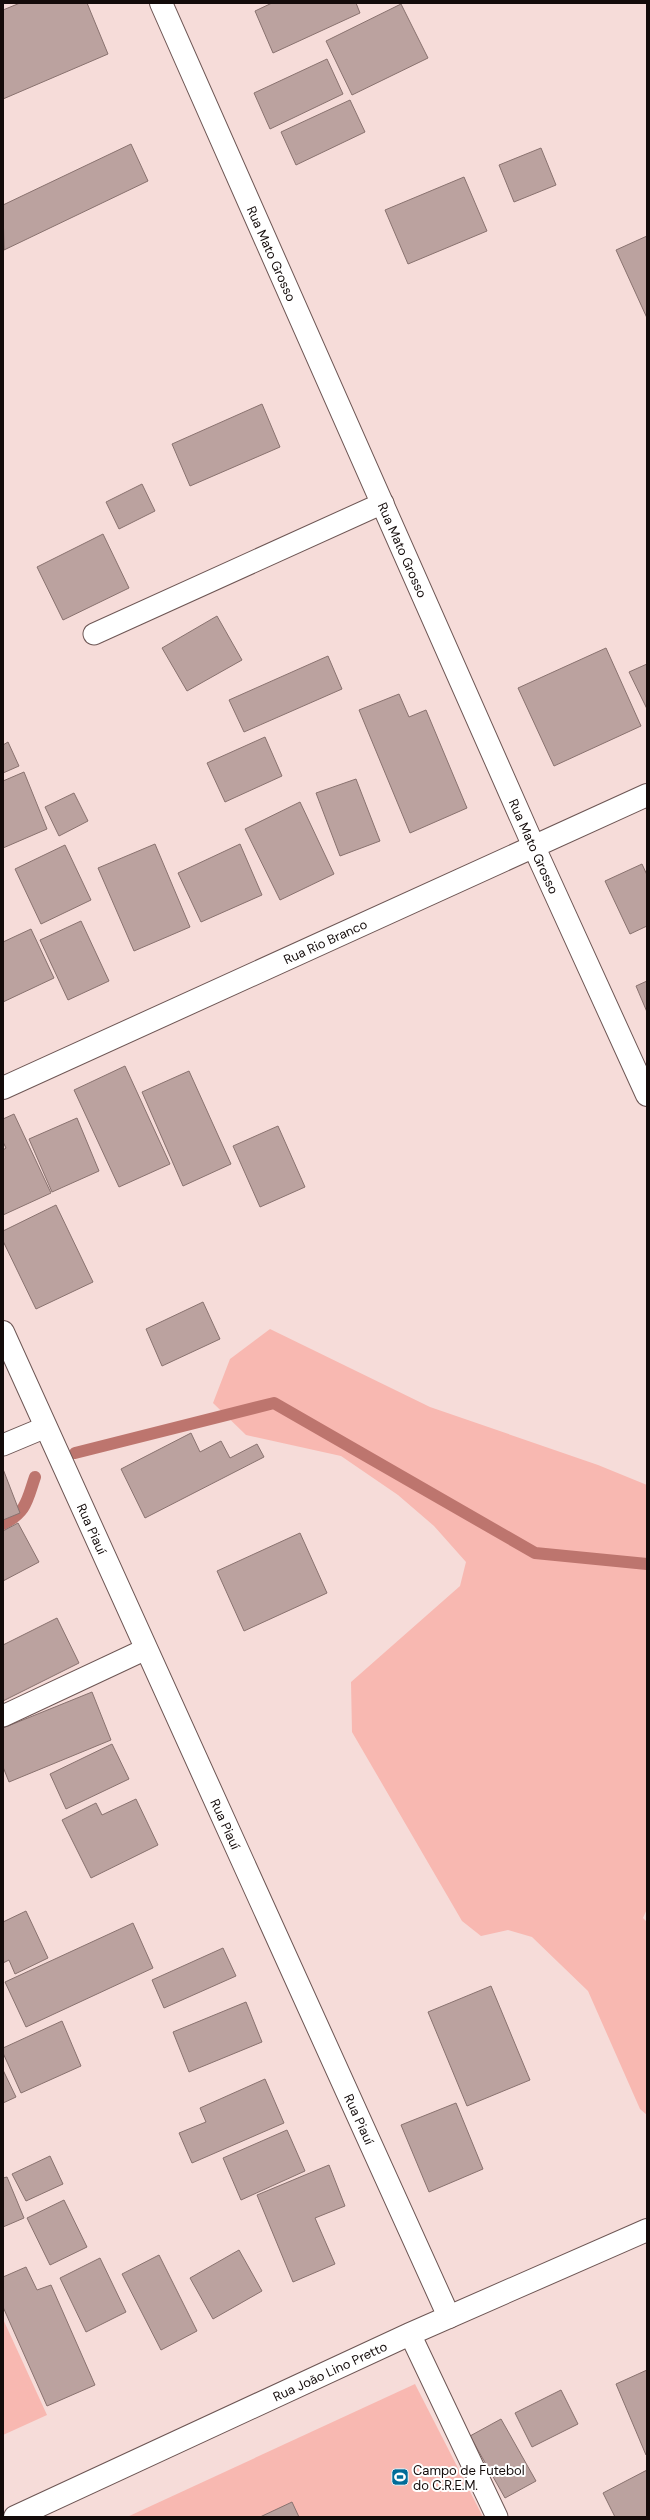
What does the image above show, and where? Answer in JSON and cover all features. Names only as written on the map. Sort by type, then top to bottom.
[{"type":"street","name":"Rua Mato Grosso","points":[[162,3],[534,847],[647,1095]]},
{"type":"street","name":"Rua Rio Branco","points":[[3,1088],[647,795]]},
{"type":"street","name":"Rua Piauí","points":[[3,1332],[449,2317]]},
{"type":"street","name":"Rua João Lino Pretto","points":[[15,2517],[410,2334],[647,2230]]},
{"type":"lane","points":[[94,634],[382,503]]},
{"type":"lane","points":[[3,1445],[46,1427]]},
{"type":"lane","points":[[3,1716],[146,1649]]},
{"type":"lane","points":[[410,2334],[497,2517]]},
{"type":"shaded area","points":[[270,1329],[430,1407],[598,1465],[647,1485],[647,1909],[643,1918],[647,1922],[647,2115],[640,2109],[588,1991],[532,1937],[508,1930],[481,1936],[462,1921],[352,1732],[351,1682],[460,1586],[466,1562],[434,1526],[398,1495],[341,1456],[246,1435],[213,1403],[230,1359]]},
{"type":"shaded area","points":[[3,2319],[47,2415],[3,2435]]},
{"type":"shaded area","points":[[415,2384],[483,2517],[127,2517]]},
{"type":"building","points":[[20,3],[87,3],[108,54],[3,99],[3,10]]},
{"type":"building","points":[[272,3],[356,3],[360,13],[273,53],[255,11]]},
{"type":"building","points":[[401,4],[428,58],[352,95],[326,41]]},
{"type":"building","points":[[327,59],[343,94],[270,129],[254,93]]},
{"type":"building","points":[[350,100],[365,132],[296,165],[281,132]]},
{"type":"building","points":[[131,144],[148,181],[4,250],[3,205]]},
{"type":"building","points":[[541,148],[556,185],[514,202],[499,165]]},
{"type":"building","points":[[464,177],[487,231],[408,264],[385,210]]},
{"type":"building","points":[[647,236],[647,318],[616,250]]},
{"type":"building","points":[[262,404],[280,447],[190,486],[172,444]]},
{"type":"building","points":[[142,484],[155,511],[119,529],[106,502]]},
{"type":"building","points":[[103,534],[129,588],[63,620],[37,567]]},
{"type":"building","points":[[217,616],[242,660],[187,691],[162,648]]},
{"type":"building","points":[[606,648],[641,726],[554,766],[518,688]]},
{"type":"building","points":[[328,656],[342,689],[244,732],[229,700]]},
{"type":"building","points":[[647,664],[647,709],[629,672]]},
{"type":"building","points":[[399,694],[409,717],[426,710],[467,808],[410,833],[359,710]]},
{"type":"building","points":[[265,737],[282,776],[225,802],[207,763]]},
{"type":"building","points":[[8,742],[19,766],[3,773],[3,745]]},
{"type":"building","points":[[24,772],[47,829],[3,848],[3,781]]},
{"type":"building","points":[[356,779],[380,841],[340,856],[316,793]]},
{"type":"building","points":[[74,793],[88,821],[59,836],[45,807]]},
{"type":"building","points":[[300,802],[334,874],[280,900],[245,829]]},
{"type":"building","points":[[155,844],[190,927],[134,951],[98,868]]},
{"type":"building","points":[[240,844],[262,895],[201,922],[178,873]]},
{"type":"building","points":[[65,845],[91,900],[41,924],[15,869]]},
{"type":"building","points":[[642,864],[647,875],[647,926],[630,934],[605,881]]},
{"type":"building","points":[[81,921],[109,981],[68,1000],[40,940]]},
{"type":"building","points":[[31,929],[54,978],[3,1002],[3,942]]},
{"type":"building","points":[[647,981],[647,1012],[636,986]]},
{"type":"building","points":[[125,1066],[170,1164],[119,1187],[74,1090]]},
{"type":"building","points":[[189,1071],[231,1164],[183,1186],[142,1092]]},
{"type":"building","points":[[14,1114],[51,1193],[3,1215],[3,1150],[6,1148],[3,1142],[3,1119]]},
{"type":"building","points":[[77,1118],[99,1171],[52,1192],[29,1139]]},
{"type":"building","points":[[278,1126],[305,1187],[260,1207],[233,1146]]},
{"type":"building","points":[[56,1205],[93,1282],[36,1309],[3,1241],[3,1231]]},
{"type":"building","points":[[203,1302],[220,1339],[162,1366],[146,1329]]},
{"type":"building","points":[[191,1433],[200,1452],[221,1441],[230,1458],[257,1444],[264,1457],[145,1518],[121,1469]]},
{"type":"building","points":[[3,1469],[20,1513],[3,1520]]},
{"type":"building","points":[[18,1523],[39,1562],[3,1581],[3,1531]]},
{"type":"building","points":[[300,1533],[327,1593],[244,1631],[217,1571]]},
{"type":"building","points":[[57,1618],[79,1663],[3,1701],[3,1645]]},
{"type":"building","points":[[92,1692],[111,1740],[9,1782],[3,1767],[3,1728]]},
{"type":"building","points":[[112,1744],[129,1779],[66,1809],[50,1774]]},
{"type":"building","points":[[136,1799],[158,1845],[91,1878],[62,1820],[96,1803],[102,1815]]},
{"type":"building","points":[[26,1911],[48,1958],[15,1974],[9,1960],[3,1963],[3,1922]]},
{"type":"building","points":[[133,1923],[153,1968],[26,2027],[5,1982]]},
{"type":"building","points":[[223,1948],[236,1976],[164,2008],[152,1980]]},
{"type":"building","points":[[491,1986],[530,2080],[467,2106],[428,2012]]},
{"type":"building","points":[[246,2002],[262,2042],[189,2072],[173,2032]]},
{"type":"building","points":[[62,2021],[81,2066],[21,2093],[3,2053],[3,2048]]},
{"type":"building","points":[[3,2070],[16,2097],[3,2103]]},
{"type":"building","points":[[265,2079],[284,2123],[192,2163],[179,2133],[206,2122],[200,2108]]},
{"type":"building","points":[[456,2103],[483,2169],[429,2192],[401,2125]]},
{"type":"building","points":[[287,2130],[305,2171],[241,2200],[223,2158]]},
{"type":"building","points":[[50,2156],[63,2184],[26,2201],[12,2174]]},
{"type":"building","points":[[329,2165],[345,2206],[315,2218],[335,2264],[293,2282],[257,2195]]},
{"type":"building","points":[[7,2177],[24,2218],[3,2227],[3,2178]]},
{"type":"building","points":[[64,2200],[87,2247],[50,2265],[27,2218]]},
{"type":"building","points":[[239,2250],[262,2291],[213,2319],[190,2278]]},
{"type":"building","points":[[159,2255],[197,2331],[161,2350],[122,2274]]},
{"type":"building","points":[[100,2258],[126,2312],[86,2332],[60,2278]]},
{"type":"building","points":[[26,2267],[37,2290],[51,2285],[95,2385],[47,2406],[3,2307],[3,2277]]},
{"type":"building","points":[[647,2370],[647,2455],[646,2455],[616,2384]]},
{"type":"building","points":[[561,2390],[578,2424],[532,2447],[515,2413]]},
{"type":"building","points":[[501,2419],[536,2481],[505,2498],[470,2436]]},
{"type":"building","points":[[647,2470],[647,2517],[615,2517],[603,2493]]},
{"type":"building","points":[[292,2502],[299,2517],[260,2517]]},
{"type":"waterway","points":[[75,1453],[274,1403],[535,1553],[647,1564]]},
{"type":"waterway","points":[[3,1524],[22,1510],[28,1499],[35,1477]]},
{"type":"place","name":"Campo de Futebol do C.R.E.M.","points":[[400,2477]]}]
